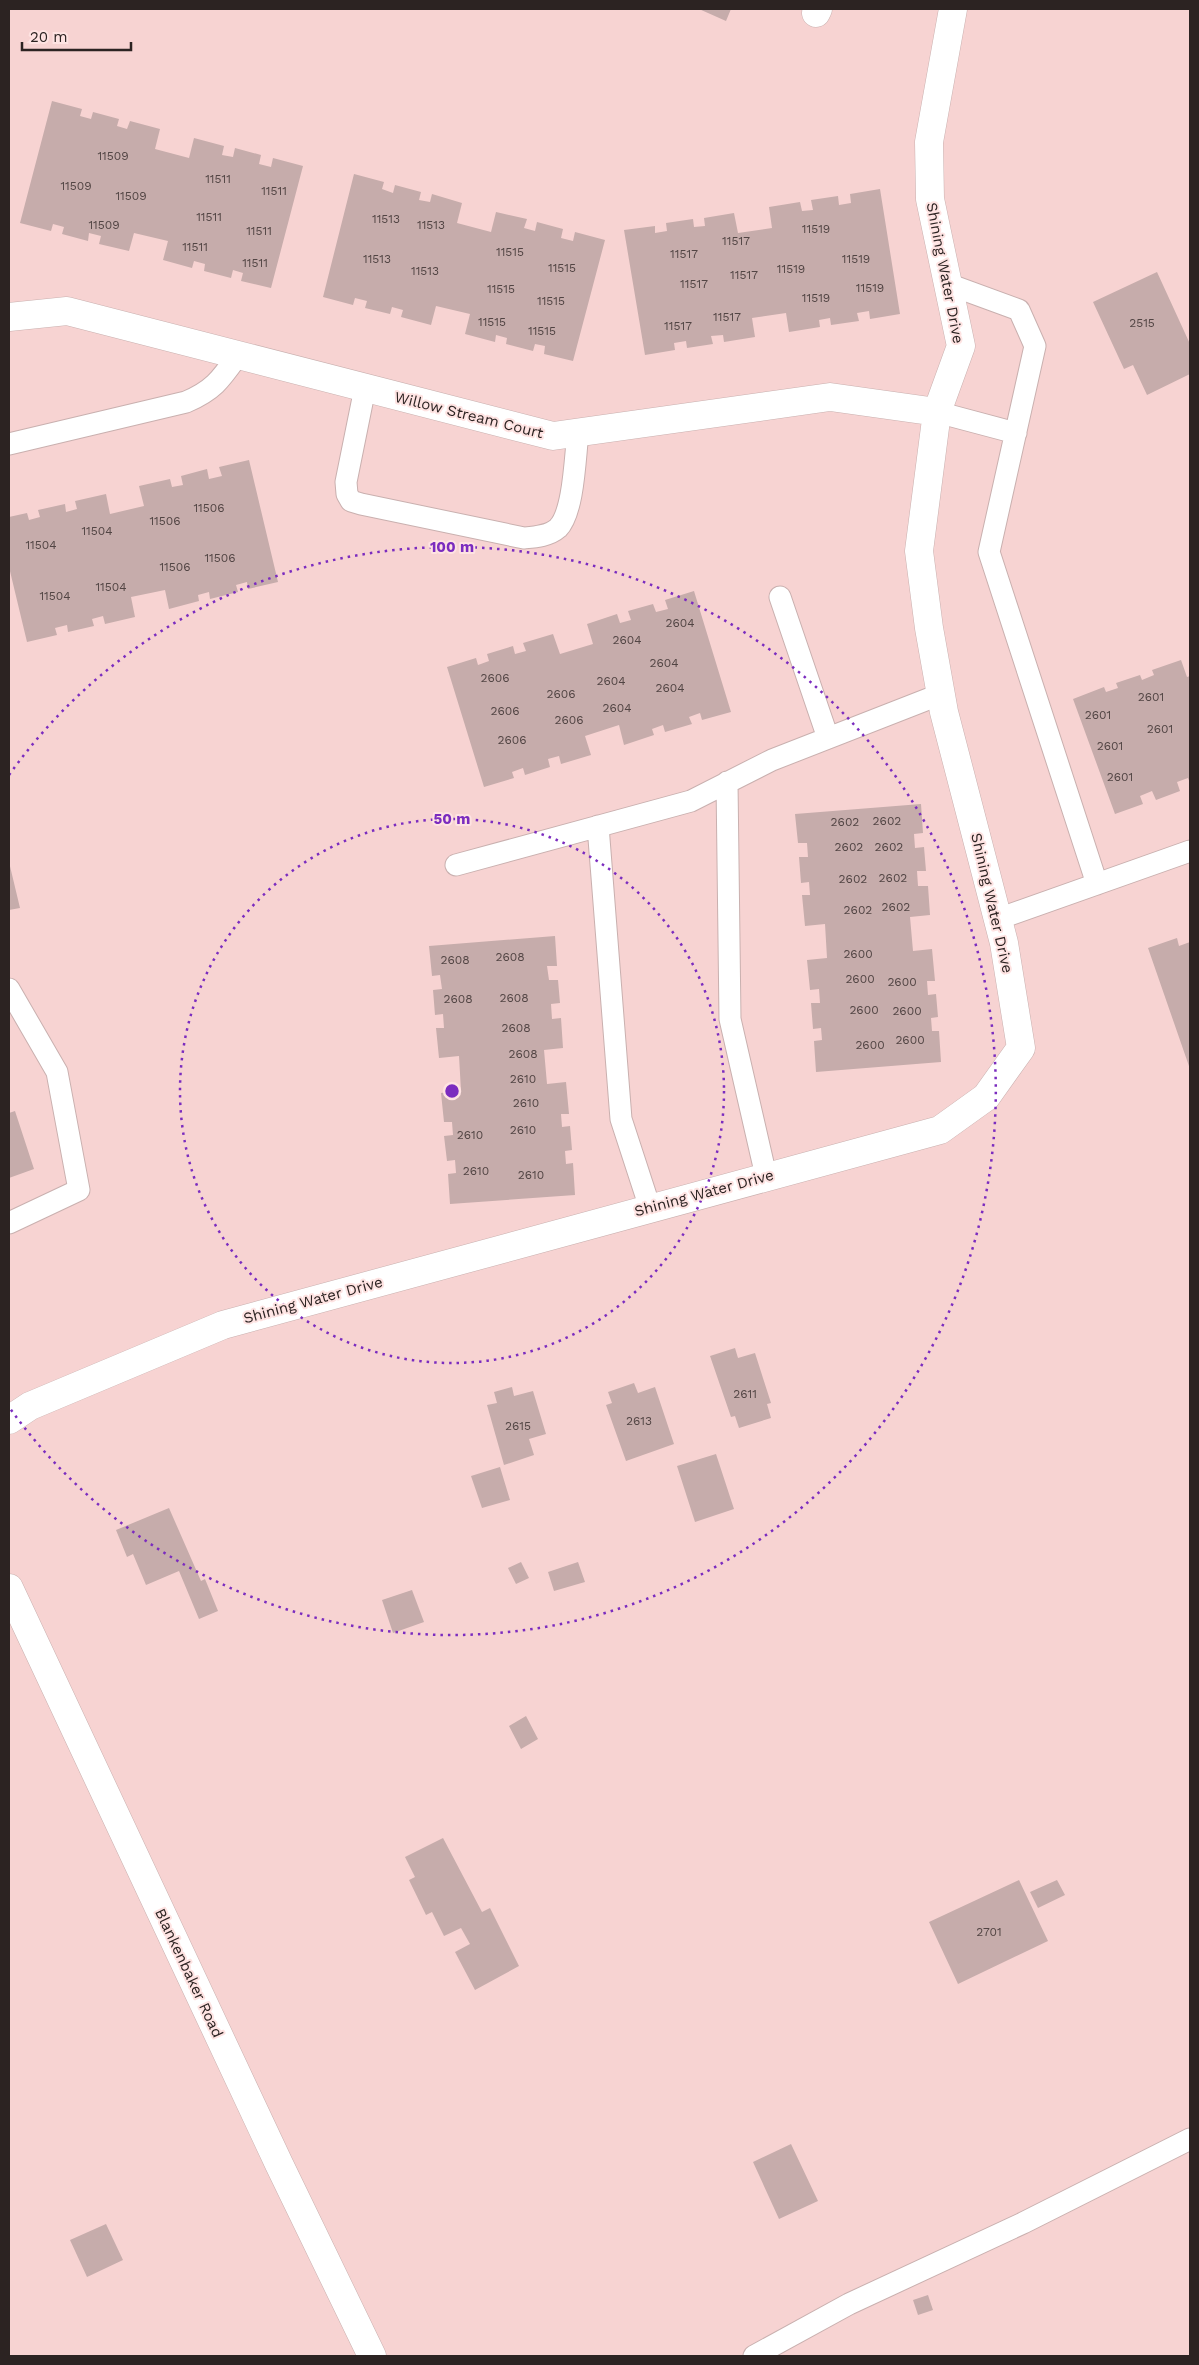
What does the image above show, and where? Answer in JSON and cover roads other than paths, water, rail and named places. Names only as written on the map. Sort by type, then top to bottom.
[{"type":"street","name":"Shining Water Drive","points":[[9,1420],[30,1406],[223,1325],[940,1130],[986,1097],[1021,1048],[1004,943],[941,694],[929,628],[919,551],[937,412],[961,346],[930,199],[929,142],[953,9]]},
{"type":"street","name":"Willow Stream Court","points":[[9,317],[67,311],[553,436],[830,397],[937,412]]},
{"type":"street","name":"Blankenbaker Road","points":[[9,1588],[279,2164],[372,2356]]},
{"type":"lane","points":[[948,284],[1019,310],[1035,346],[989,552],[1097,884]]},
{"type":"lane","points":[[9,444],[186,402],[205,394],[218,384],[238,355]]},
{"type":"lane","points":[[365,388],[346,482],[347,494],[351,501],[524,538],[538,537],[557,529],[564,520],[568,507],[578,432]]},
{"type":"lane","points":[[937,412],[1016,433]]},
{"type":"lane","points":[[780,597],[828,738]]},
{"type":"lane","points":[[456,866],[691,801],[772,760],[941,694]]},
{"type":"lane","points":[[727,782],[730,1019],[766,1176]]},
{"type":"lane","points":[[598,826],[621,1119],[650,1208]]},
{"type":"lane","points":[[998,919],[1190,851]]},
{"type":"lane","points":[[9,989],[57,1072],[79,1190],[9,1223]]},
{"type":"lane","points":[[754,2356],[849,2304],[1023,2223],[1190,2139]]}]
